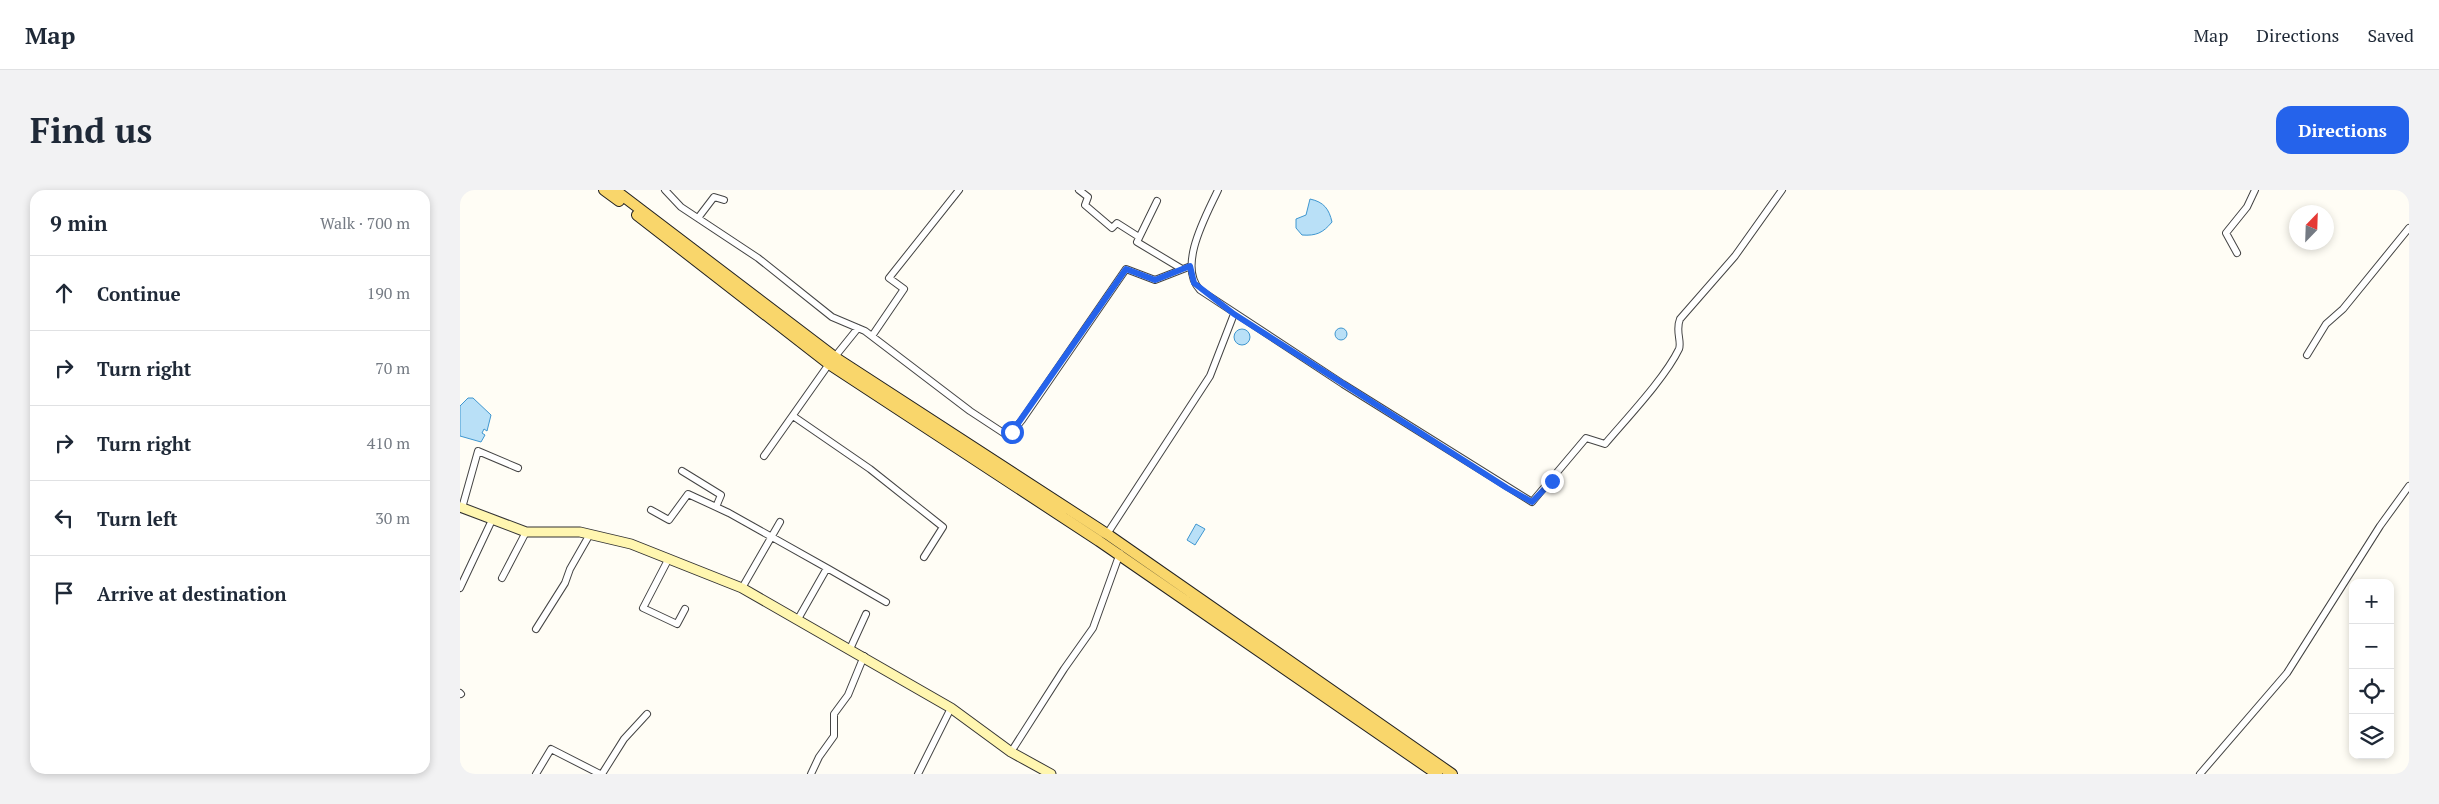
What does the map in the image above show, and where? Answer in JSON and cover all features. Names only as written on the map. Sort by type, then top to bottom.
[{"type":"main road","points":[[604,190],[832,361],[1436,774]]},
{"type":"main road","points":[[615,190],[832,361],[1107,534],[1452,774]]},
{"type":"street","points":[[665,190],[681,207],[758,258],[832,318],[858,328],[872,336],[970,411],[1006,434],[1012,432],[1022,420],[1126,269],[1155,280],[1190,266]]},
{"type":"street","points":[[872,336],[904,289],[889,278],[959,190]]},
{"type":"street","points":[[1079,190],[1088,197],[1085,205],[1112,228],[1118,223],[1139,237]]},
{"type":"street","points":[[1218,190],[1200,228],[1190,266],[1194,283],[1234,314],[1532,502],[1586,438],[1605,444],[1666,370],[1680,346],[1676,328],[1680,319],[1735,256],[1782,190]]},
{"type":"street","points":[[2236,253],[2226,233],[2247,207],[2254,190]]},
{"type":"street","points":[[698,218],[714,196],[724,200]]},
{"type":"street","points":[[1157,201],[1137,242],[1182,269]]},
{"type":"street","points":[[2307,355],[2326,324],[2343,309],[2409,228]]},
{"type":"street","points":[[1107,534],[1210,376],[1234,314]]},
{"type":"street","points":[[764,456],[858,328]]},
{"type":"street","points":[[793,416],[870,469],[943,526],[924,557]]},
{"type":"street","points":[[518,468],[478,451],[461,507],[526,532],[580,532],[631,544],[742,588],[864,656],[951,708],[1011,752],[1051,774]]},
{"type":"street","points":[[682,471],[721,495],[716,507]]},
{"type":"street","points":[[2200,774],[2287,673],[2380,526],[2409,486]]},
{"type":"street","points":[[651,510],[669,520],[688,494],[772,536],[886,602]]},
{"type":"street","points":[[460,588],[492,520]]},
{"type":"street","points":[[742,588],[780,522]]},
{"type":"street","points":[[502,578],[526,532]]},
{"type":"street","points":[[536,629],[565,583],[570,569],[590,534]]},
{"type":"street","points":[[1011,752],[1064,669],[1093,628],[1118,556],[1124,547]]},
{"type":"street","points":[[669,558],[643,608],[677,624],[685,609]]},
{"type":"street","points":[[798,619],[827,568]]},
{"type":"street","points":[[850,648],[866,614]]},
{"type":"street","points":[[811,774],[819,757],[834,736],[834,714],[848,695],[864,656]]},
{"type":"street","points":[[918,774],[951,708]]},
{"type":"street","points":[[536,774],[551,748],[601,774],[624,739],[647,714]]},
{"type":"water","points":[[1310,199],[1319,202],[1325,207],[1332,222],[1319,233],[1302,235],[1296,228],[1296,219],[1306,215]]},
{"type":"water","points":[[1339,328],[1343,328],[1347,334],[1343,340],[1339,340],[1335,336],[1335,332]]},
{"type":"water","points":[[1242,329],[1248,331],[1250,337],[1248,343],[1242,345],[1236,343],[1234,337],[1236,331]]},
{"type":"water","points":[[468,398],[473,398],[491,415],[487,431],[484,429],[482,433],[485,435],[481,442],[460,436],[460,406]]},
{"type":"water","points":[[1196,524],[1205,529],[1195,545],[1187,540]]},
{"type":"route","points":[[1012,432],[1126,269],[1155,280],[1190,266],[1194,283],[1200,290],[1234,314],[1507,488],[1532,502],[1552,481]]}]
